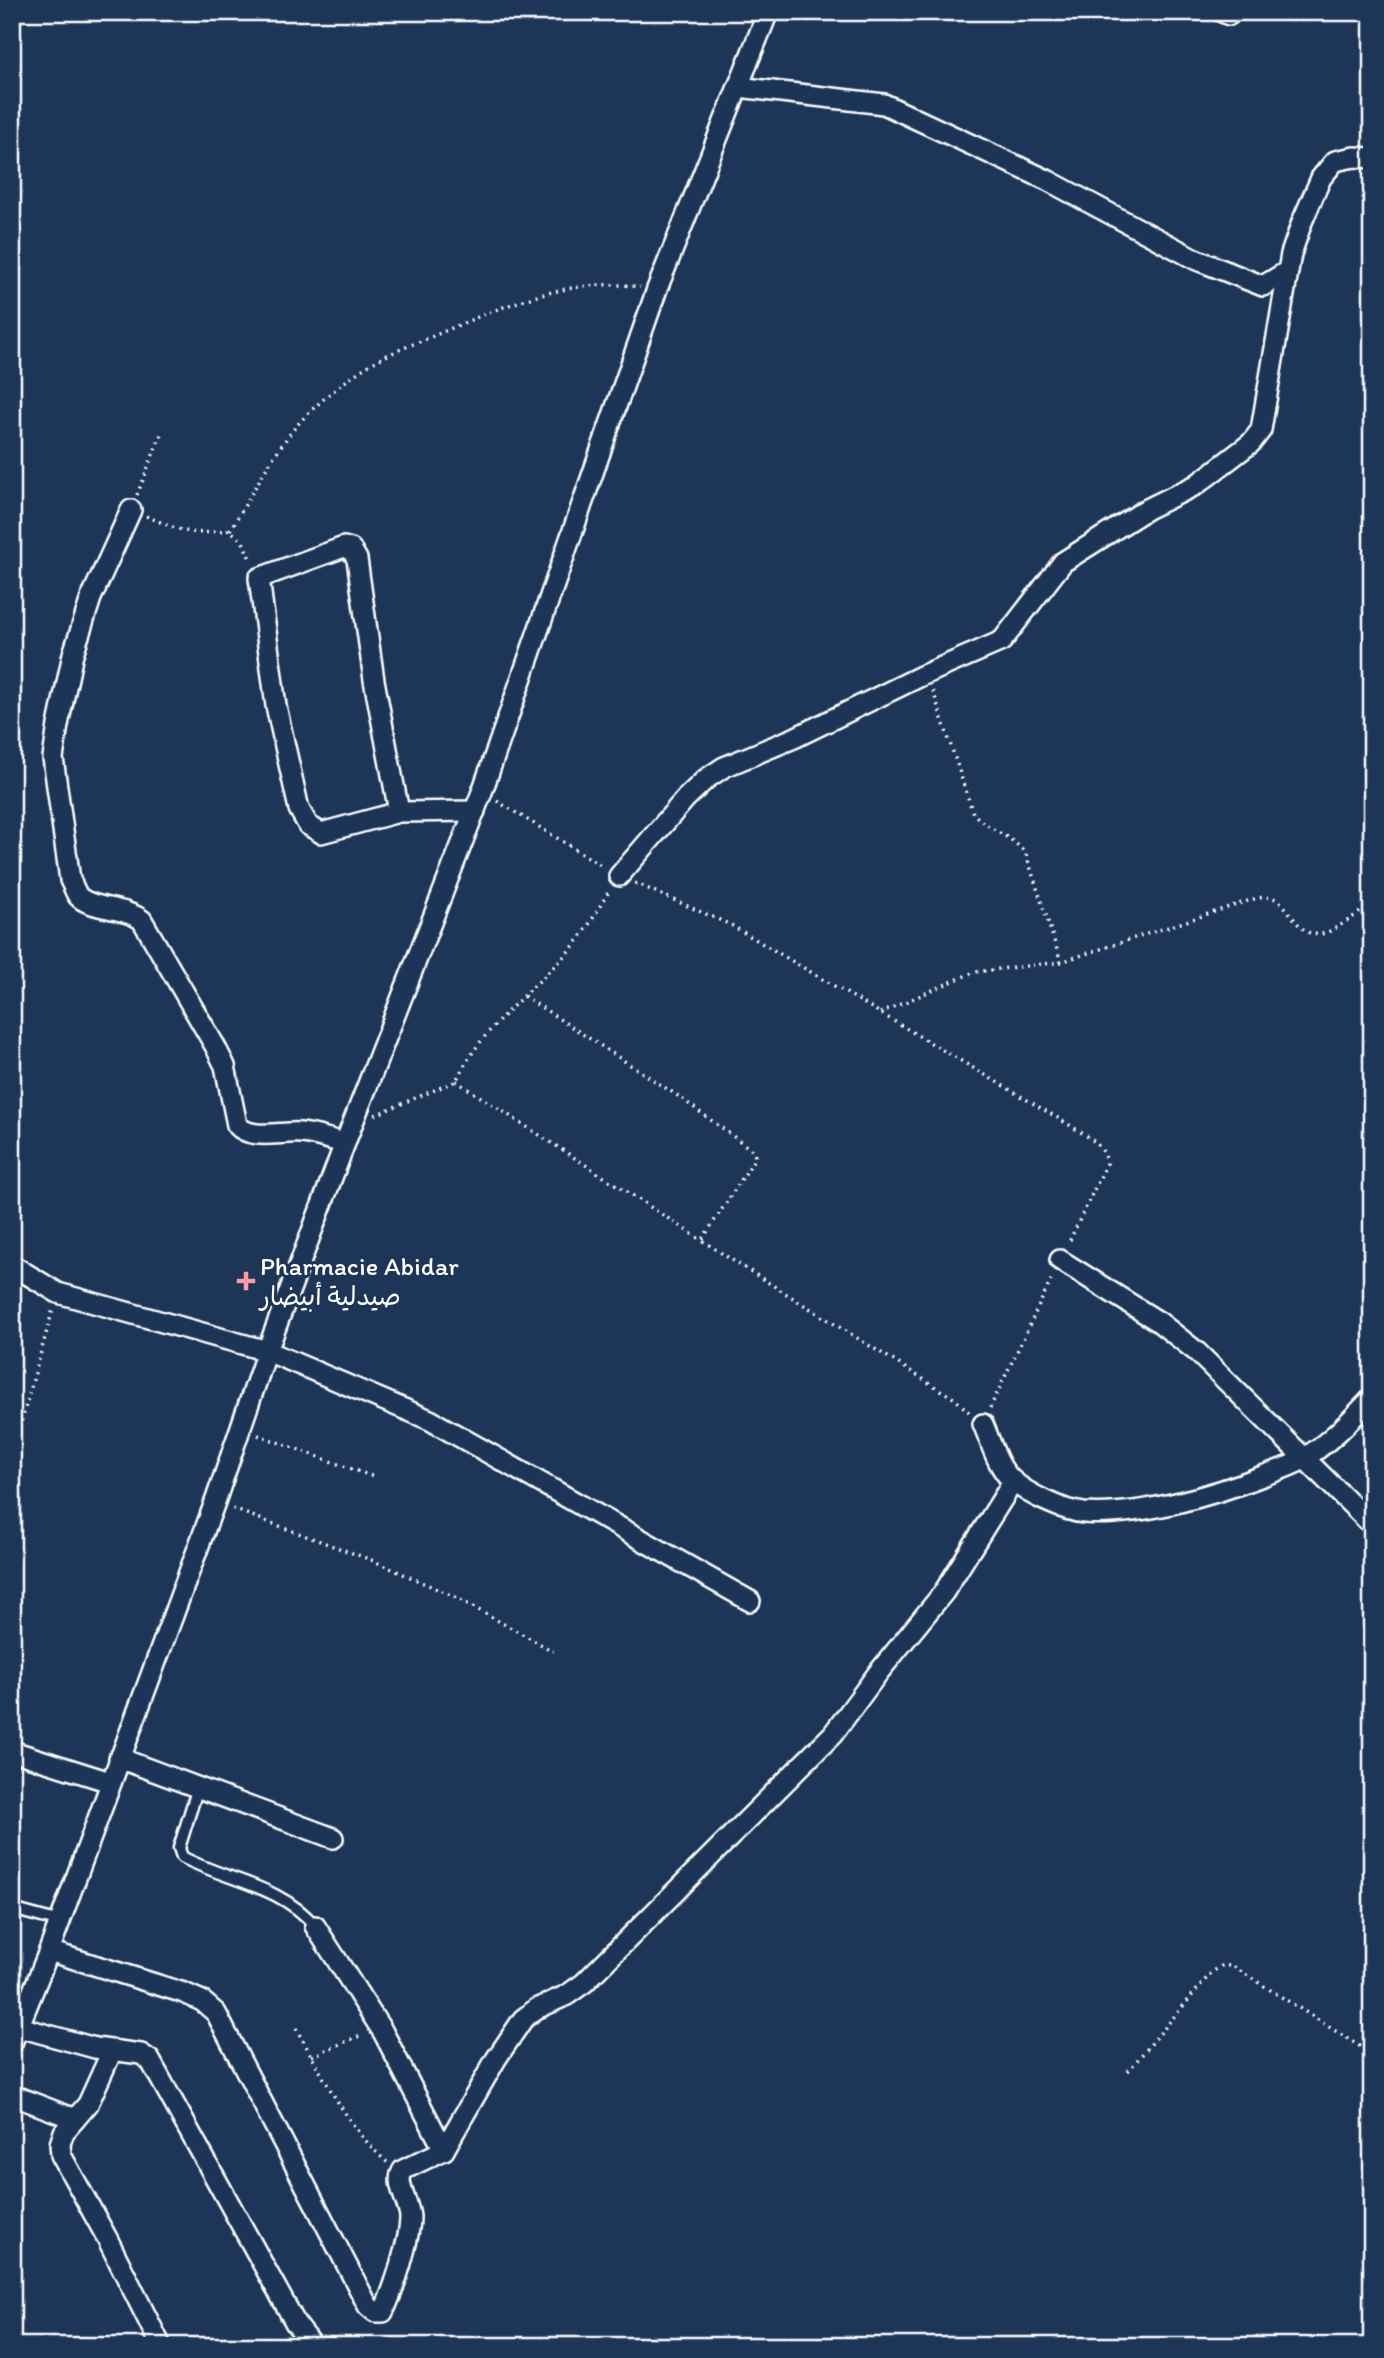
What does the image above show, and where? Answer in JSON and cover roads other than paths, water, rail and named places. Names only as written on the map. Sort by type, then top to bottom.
[{"type":"street","points":[[313,2346],[296,2324],[150,2060],[141,2054],[16,2035],[215,1502],[267,1351],[482,792],[657,289],[768,12]]},
{"type":"street","points":[[738,86],[884,104],[1047,180],[1195,259],[1263,286],[1288,271]]},
{"type":"street","points":[[619,876],[686,798],[706,779],[724,767],[794,738],[928,673],[1002,641],[1063,562],[1147,509],[1196,485],[1251,443],[1261,430],[1291,254],[1302,222],[1321,178],[1335,161],[1354,157],[1372,158]]},
{"type":"street","points":[[131,510],[88,610],[73,654],[58,724],[53,758],[70,880],[77,895],[86,901],[133,913],[142,920],[225,1066],[237,1125],[242,1131],[298,1132],[345,1143]]},
{"type":"street","points":[[399,812],[374,680],[357,559],[351,549],[344,547],[259,578],[276,706],[299,809],[308,825],[321,832],[399,812],[475,811]]},
{"type":"street","points":[[1060,1260],[1177,1334],[1372,1525]]},
{"type":"street","points":[[12,1265],[58,1293],[267,1351],[430,1420],[750,1601]]},
{"type":"street","points":[[983,1424],[1004,1472],[1013,1482],[1051,1503],[1081,1513],[1119,1513],[1189,1499],[1241,1484],[1297,1463],[1340,1431],[1372,1398]]},
{"type":"street","points":[[49,1951],[184,1993],[202,2001],[216,2013],[368,2306],[375,2312],[383,2312],[408,2233],[410,2214],[399,2179],[400,2174],[412,2164],[444,2150],[496,2059],[523,2020],[536,2008],[567,1996],[584,1983],[833,1734],[878,1673],[944,1592],[1013,1482]]},
{"type":"street","points":[[12,1752],[110,1782]]},
{"type":"street","points":[[119,1758],[333,1838]]},
{"type":"street","points":[[315,1926],[380,2027],[444,2150]]},
{"type":"street","points":[[112,2051],[88,2104],[64,2132],[60,2144],[61,2155],[107,2238],[160,2345]]},
{"type":"street","points":[[12,2095],[75,2119]]},
{"type":"lane","points":[[198,1787],[179,1849],[182,1857],[267,1891],[302,1910],[315,1926]]},
{"type":"lane","points":[[12,1909],[60,1922]]},
{"type":"place","name":"Pharmacie Abidar صيدلية أبيضار","points":[[246,1281]]}]
